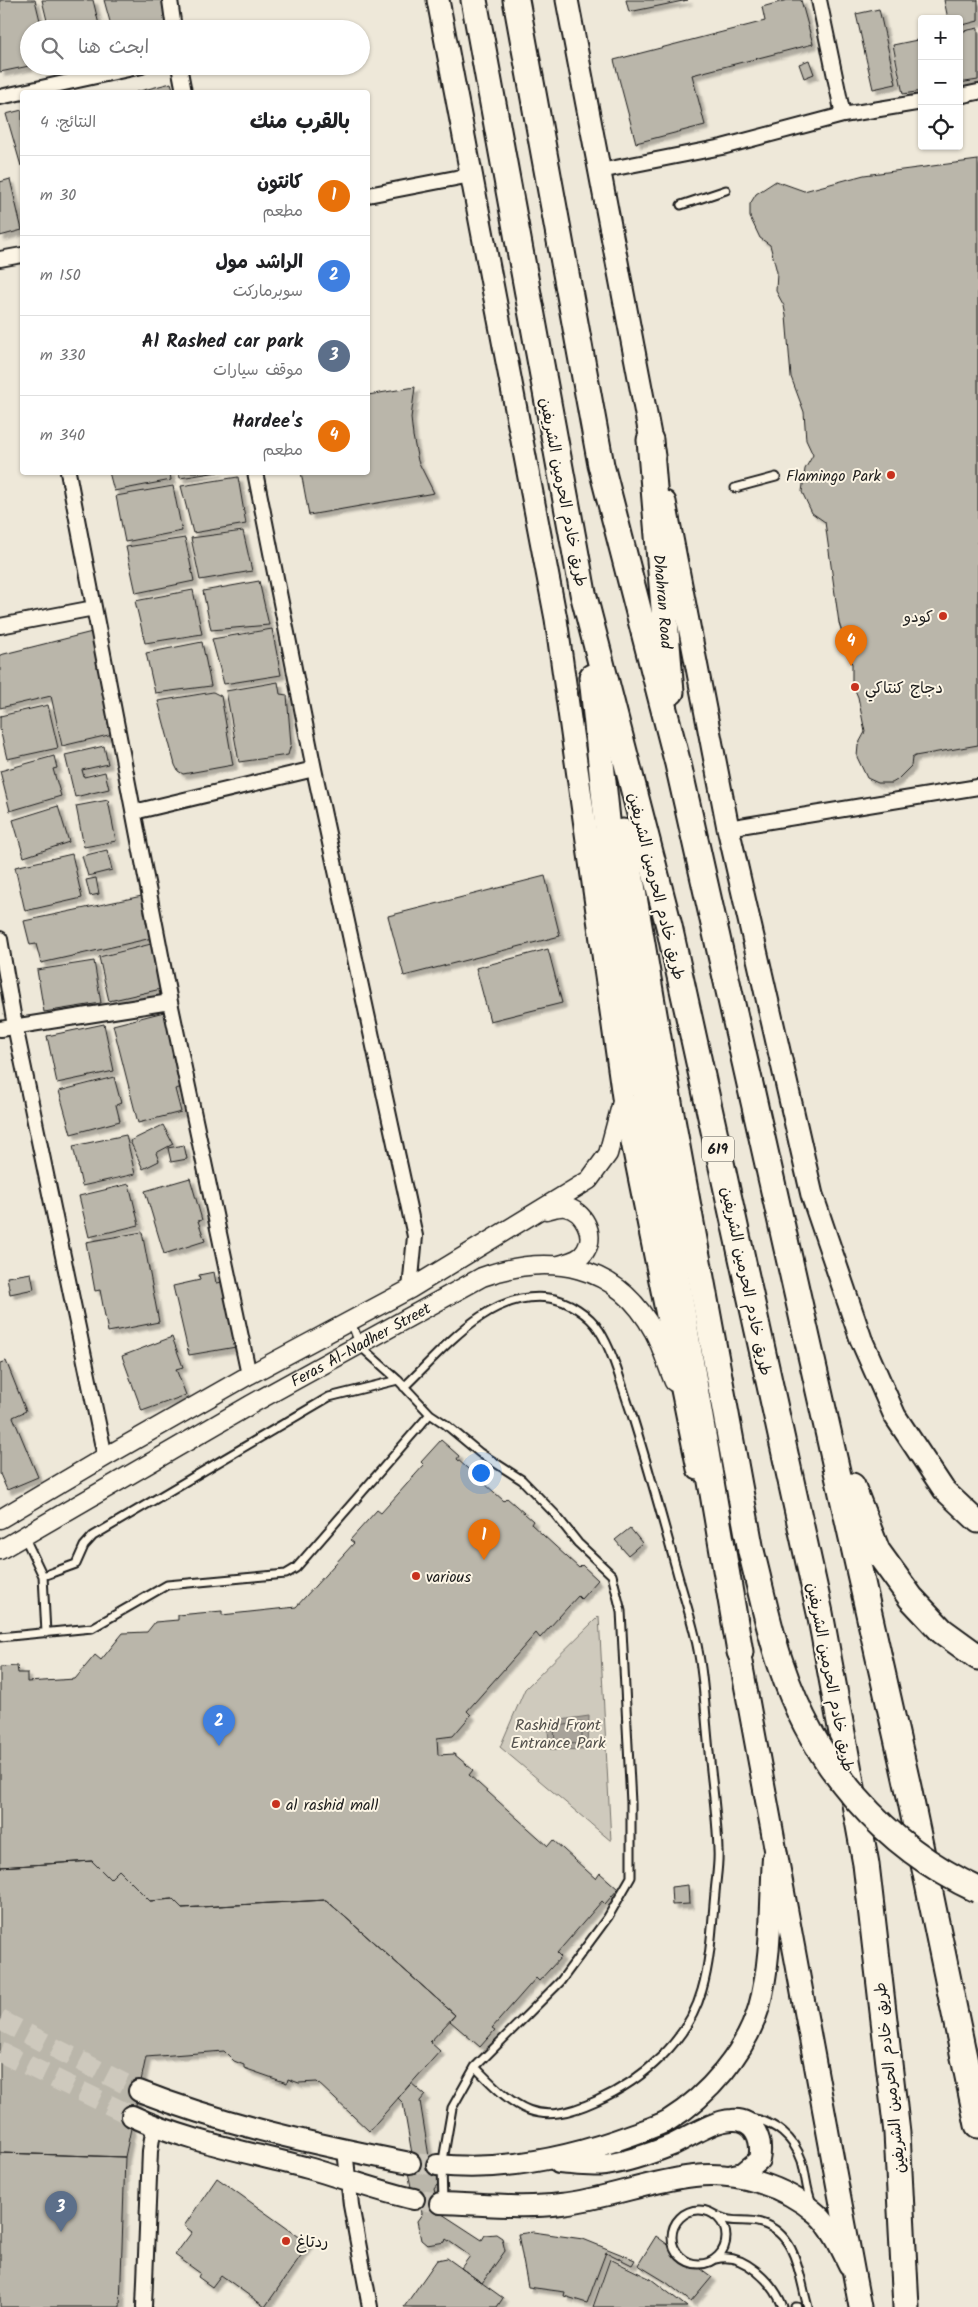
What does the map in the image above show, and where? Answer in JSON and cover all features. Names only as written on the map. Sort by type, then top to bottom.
[{"type":"highway","name":"طريق خادم الحرمين الشريفين","points":[[474,0],[583,593],[669,926],[820,1613],[866,1864],[897,2133],[906,2307]]},
{"type":"highway","points":[[516,0],[600,465],[678,764],[910,1796],[978,2125]]},
{"type":"highway","name":"Dhahran Road","points":[[650,440],[678,764]]},
{"type":"highway","points":[[583,593],[671,1114],[751,1551],[781,1665],[799,1711],[819,1750],[845,1787],[890,1834],[918,1857],[978,1890]]},
{"type":"highway","points":[[583,593],[621,953],[740,1652]]},
{"type":"highway","points":[[805,1334],[846,1469],[877,1551],[911,1598],[942,1631],[978,1657]]},
{"type":"main road","points":[[438,0],[556,619],[623,1097],[683,1404],[740,1652],[773,1847],[808,2019],[860,2307]]},
{"type":"main road","points":[[567,0],[650,440],[658,470],[728,828],[812,1195],[861,1339],[896,1416],[920,1456],[944,1490],[978,1522]]},
{"type":"main road","points":[[440,2165],[494,2166],[570,2154],[604,2145],[667,2122],[688,2108],[708,2089],[729,2064],[745,2039],[758,2009],[765,1979],[773,1847]]},
{"type":"main road","points":[[139,2090],[175,2105],[238,2123],[345,2150],[410,2163]]},
{"type":"main road","points":[[132,2116],[154,2126],[414,2199]]},
{"type":"main road","points":[[441,2203],[494,2206],[560,2205],[694,2176],[729,2176],[743,2173],[753,2167],[759,2160],[761,2151],[760,2141],[749,2123],[732,2120],[720,2122],[670,2146],[604,2165],[526,2162]]},
{"type":"main road","points":[[729,2176],[762,2184],[789,2194],[818,2215],[835,2237],[855,2275]]},
{"type":"street","points":[[170,0],[173,20]]},
{"type":"street","points":[[819,0],[843,115]]},
{"type":"street","points":[[32,90],[101,75]]},
{"type":"street","points":[[181,75],[184,90]]},
{"type":"street","points":[[963,95],[978,92]]},
{"type":"street","points":[[0,97],[20,93]]},
{"type":"street","points":[[600,171],[722,147],[843,115],[918,103]]},
{"type":"street","points":[[370,195],[471,175]]},
{"type":"street","points":[[0,259],[20,256]]},
{"type":"street","points":[[69,475],[170,1002],[249,1375]]},
{"type":"street","points":[[256,475],[314,770],[415,1236],[410,1289]]},
{"type":"street","points":[[0,626],[94,608]]},
{"type":"street","points":[[134,812],[314,770]]},
{"type":"street","points":[[728,828],[978,787]]},
{"type":"street","points":[[0,939],[15,1026],[105,1457]]},
{"type":"street","points":[[0,1029],[170,1002]]},
{"type":"street","name":"Feras Al-Nadher Street","points":[[0,1519],[249,1375],[410,1289],[540,1212],[589,1180],[608,1154],[623,1097]]},
{"type":"street","points":[[540,1212],[565,1207],[575,1210],[587,1226],[590,1237],[587,1250],[571,1262],[559,1265]]},
{"type":"street","name":"Feras Al-Nadher Street","points":[[0,1550],[250,1405],[482,1277],[525,1265],[559,1265],[582,1270],[625,1295],[653,1332],[683,1404]]},
{"type":"street","points":[[144,2307],[150,2151],[154,2126]]},
{"type":"street","points":[[345,2150],[370,2306],[356,2307]]},
{"type":"lane","points":[[681,205],[726,190]]},
{"type":"lane","points":[[735,488],[776,477]]},
{"type":"lane","points":[[404,1387],[468,1326],[499,1306],[517,1300],[553,1298],[585,1315],[598,1327],[622,1387],[650,1472],[699,1652],[718,1852],[712,1924],[702,1990],[689,2021],[670,2047],[648,2070],[616,2092],[582,2108],[548,2115],[524,2110],[496,2089],[475,2067]]},
{"type":"lane","points":[[351,1322],[360,1346],[398,1380],[430,1414],[480,1453],[522,1480],[536,1493],[578,1543],[612,1575],[621,1616],[631,1803],[631,1877],[608,1917],[560,1982],[475,2067],[452,2108],[440,2165],[441,2203]]},
{"type":"lane","points":[[43,1576],[76,1564],[84,1546],[93,1536],[329,1398],[398,1380]]},
{"type":"lane","points":[[0,1637],[92,1628],[167,1585],[280,1576],[291,1572],[430,1414]]},
{"type":"lane","points":[[24,1536],[43,1576],[46,1633]]},
{"type":"lane","points":[[732,2120],[752,2118],[764,2121],[780,2129],[795,2145],[802,2162],[811,2200],[818,2215]]},
{"type":"lane","points":[[783,2307],[766,2281],[741,2262],[730,2257],[713,2260],[704,2264],[686,2261],[674,2248],[671,2239],[672,2230],[682,2215],[698,2209],[733,2222],[762,2223],[778,2231],[794,2254],[808,2307]]},
{"type":"lane","points":[[713,2260],[724,2246],[726,2238],[721,2221],[715,2215]]},
{"type":"green space","name":"Rashid Front Entrance Park","points":[[599,1616],[611,1841],[500,1747],[525,1689]]},
{"type":"water","points":[[589,1716],[588,1750],[550,1749],[547,1722]]},
{"type":"building","points":[[0,0],[35,0],[40,20],[20,20],[20,68],[0,72]]},
{"type":"building","points":[[42,0],[93,0],[98,20],[47,20]]},
{"type":"building","points":[[104,0],[163,0],[167,20],[110,20]]},
{"type":"building","points":[[626,0],[688,0],[629,12]]},
{"type":"building","points":[[787,0],[801,0],[813,44],[692,75],[705,125],[636,143],[614,60],[765,21],[762,7]]},
{"type":"building","points":[[944,0],[978,0],[978,21],[963,25],[963,15],[947,15]]},
{"type":"building","points":[[879,9],[896,84],[873,89],[856,14]]},
{"type":"building","points":[[978,28],[978,80],[963,82],[963,60],[963,31]]},
{"type":"building","points":[[918,40],[918,92],[903,94],[893,45]]},
{"type":"building","points":[[809,60],[814,74],[804,78],[799,64]]},
{"type":"building","points":[[171,83],[173,90],[144,90]]},
{"type":"building","points":[[20,110],[20,163],[6,114]]},
{"type":"building","name":"Flamingo Park","points":[[978,160],[978,745],[915,756],[912,758],[911,766],[897,780],[892,783],[878,783],[867,778],[857,757],[858,745],[865,732],[858,697],[852,683],[852,664],[839,623],[825,522],[812,513],[802,492],[805,469],[813,455],[806,440],[804,412],[791,377],[786,316],[784,306],[776,291],[777,272],[770,245],[760,238],[750,217],[750,204],[756,194],[776,181],[804,191],[864,175]]},
{"type":"building","points":[[10,179],[20,222],[20,231],[0,236],[0,182]]},
{"type":"building","points":[[415,387],[411,418],[413,436],[418,461],[434,493],[309,515],[302,475],[370,475],[370,395]]},
{"type":"building","points":[[110,475],[170,475],[171,480],[114,491]]},
{"type":"building","points":[[180,475],[199,475],[180,478]]},
{"type":"building","points":[[238,477],[246,524],[193,533],[181,486]]},
{"type":"building","points":[[173,486],[182,531],[125,542],[116,496]]},
{"type":"building","points":[[243,531],[252,571],[200,580],[191,538]]},
{"type":"building","points":[[185,538],[194,581],[136,593],[126,547]]},
{"type":"building","points":[[259,581],[269,625],[211,630],[203,591]]},
{"type":"building","points":[[193,590],[202,634],[145,643],[135,601]]},
{"type":"building","points":[[272,629],[281,675],[224,684],[212,639]]},
{"type":"building","points":[[92,632],[117,733],[62,746],[51,696],[0,708],[0,655]]},
{"type":"building","points":[[202,642],[211,686],[155,693],[146,653]]},
{"type":"building","points":[[278,682],[280,694],[287,695],[291,744],[288,755],[239,762],[226,691]]},
{"type":"building","points":[[213,692],[221,696],[233,765],[183,774],[178,771],[175,765],[158,701]]},
{"type":"building","points":[[48,705],[58,748],[7,759],[0,729],[0,716]]},
{"type":"building","points":[[104,746],[108,764],[82,770],[84,777],[105,772],[109,789],[75,797],[65,755]]},
{"type":"building","points":[[54,756],[57,768],[53,769],[61,796],[10,811],[0,771]]},
{"type":"building","points":[[108,800],[116,841],[84,847],[76,806]]},
{"type":"building","points":[[58,806],[69,842],[24,857],[13,820]]},
{"type":"building","points":[[107,850],[112,870],[88,876],[82,856]]},
{"type":"building","points":[[72,854],[82,898],[25,911],[15,867]]},
{"type":"building","points":[[545,876],[560,936],[404,976],[388,916]]},
{"type":"building","points":[[96,878],[99,894],[90,896],[86,880]]},
{"type":"building","points":[[142,896],[152,938],[41,963],[36,944],[30,945],[24,921]]},
{"type":"building","points":[[151,944],[161,989],[109,1001],[99,957]]},
{"type":"building","points":[[548,949],[562,1003],[490,1021],[476,968]]},
{"type":"building","points":[[94,961],[101,1003],[44,1012],[37,970]]},
{"type":"building","points":[[164,1012],[183,1087],[175,1089],[181,1112],[138,1123],[113,1025]]},
{"type":"building","points":[[104,1024],[114,1071],[57,1083],[47,1036]]},
{"type":"building","points":[[114,1077],[121,1103],[116,1105],[120,1121],[71,1134],[59,1091]]},
{"type":"building","points":[[163,1125],[173,1144],[156,1153],[159,1161],[143,1169],[130,1141]]},
{"type":"building","points":[[126,1135],[135,1174],[82,1186],[73,1146]]},
{"type":"building","points":[[184,1145],[187,1159],[171,1162],[168,1148]]},
{"type":"building","points":[[190,1178],[202,1220],[198,1221],[205,1241],[164,1254],[145,1191]]},
{"type":"building","points":[[129,1184],[139,1225],[89,1237],[79,1196]]},
{"type":"building","points":[[142,1232],[159,1322],[108,1332],[100,1290],[95,1291],[86,1242]]},
{"type":"building","points":[[214,1272],[216,1283],[222,1282],[236,1347],[189,1355],[173,1286],[200,1280],[199,1275]]},
{"type":"building","points":[[31,1273],[34,1289],[10,1294],[7,1277]]},
{"type":"building","points":[[172,1337],[183,1367],[176,1369],[186,1395],[142,1411],[122,1356]]},
{"type":"building","points":[[6,1361],[26,1411],[13,1417],[38,1477],[7,1490],[0,1474],[0,1363]]},
{"type":"building","points":[[441,1440],[459,1456],[457,1459],[504,1501],[507,1498],[533,1521],[531,1524],[579,1568],[582,1565],[598,1580],[581,1599],[578,1596],[540,1638],[536,1633],[467,1711],[471,1715],[453,1736],[437,1738],[438,1755],[454,1754],[473,1770],[469,1775],[548,1846],[553,1840],[596,1879],[600,1873],[618,1889],[605,1904],[602,1901],[557,1953],[561,1957],[539,1981],[536,1978],[492,2028],[495,2030],[480,2047],[450,2021],[455,2015],[326,1900],[182,1908],[173,1899],[150,1901],[119,1870],[110,1879],[92,1861],[0,1867],[0,1667],[17,1666],[18,1673],[27,1673],[27,1682],[75,1679],[95,1655],[101,1660],[123,1633],[147,1632],[155,1622],[178,1620],[178,1615],[222,1611],[222,1615],[296,1607],[354,1543],[350,1540],[377,1510],[381,1513],[424,1465],[421,1462]]},
{"type":"building","points":[[630,1528],[642,1543],[628,1555],[615,1540]]},
{"type":"building","points":[[92,1861],[110,1879],[119,1870],[150,1901],[173,1899],[182,1908],[326,1900],[455,2015],[430,2042],[440,2051],[369,2131],[317,2082],[299,2083],[288,2079],[287,2083],[244,2068],[244,2065],[234,2061],[224,2051],[146,2057],[125,2157],[0,2153],[0,1867]]},
{"type":"building","points":[[688,1885],[689,1904],[672,1905],[671,1887]]},
{"type":"building","points":[[411,2083],[425,2095],[420,2101],[430,2163],[437,2167],[440,2181],[434,2189],[439,2212],[482,2240],[485,2235],[496,2234],[502,2238],[505,2251],[482,2283],[461,2268],[470,2256],[446,2239],[445,2242],[427,2245],[421,2240],[417,2221],[422,2214],[419,2192],[411,2187],[408,2172],[414,2165],[403,2103],[398,2098]]},
{"type":"building","points":[[0,2153],[125,2157],[120,2307],[0,2307]]},
{"type":"building","points":[[217,2178],[309,2244],[265,2307],[221,2275],[212,2287],[198,2277],[200,2273],[175,2255],[192,2232],[184,2226]]},
{"type":"building","points":[[533,2232],[583,2239],[635,2260],[632,2265],[606,2252],[587,2303],[564,2296],[565,2292],[528,2287],[518,2234]]},
{"type":"building","points":[[656,2236],[712,2277],[691,2302],[666,2282],[638,2265]]},
{"type":"building","points":[[447,2258],[503,2298],[497,2307],[404,2307],[437,2260]]},
{"type":"building","points":[[610,2259],[651,2279],[687,2307],[593,2307]]},
{"type":"tunnel","points":[[0,2020],[139,2091]]},
{"type":"tunnel","points":[[0,2052],[132,2116]]},
{"type":"tunnel","points":[[410,2163],[437,2165]]},
{"type":"tunnel","points":[[414,2199],[440,2203]]},
{"type":"place","name":"Flamingo Park","points":[[891,475]]},
{"type":"place","name":"كودو","points":[[943,616]]},
{"type":"place","name":"Hardee's","points":[[851,666]]},
{"type":"place","name":"دجاج كنتاكي","points":[[855,687]]},
{"type":"place","name":"كانتون","points":[[484,1560]]},
{"type":"place","name":"various","points":[[416,1576]]},
{"type":"place","name":"الراشد مول","points":[[219,1746]]},
{"type":"place","name":"al rashid mall","points":[[276,1804]]},
{"type":"place","name":"Al Rashed car park","points":[[61,2232]]},
{"type":"place","name":"ردتاغ","points":[[286,2241]]}]
